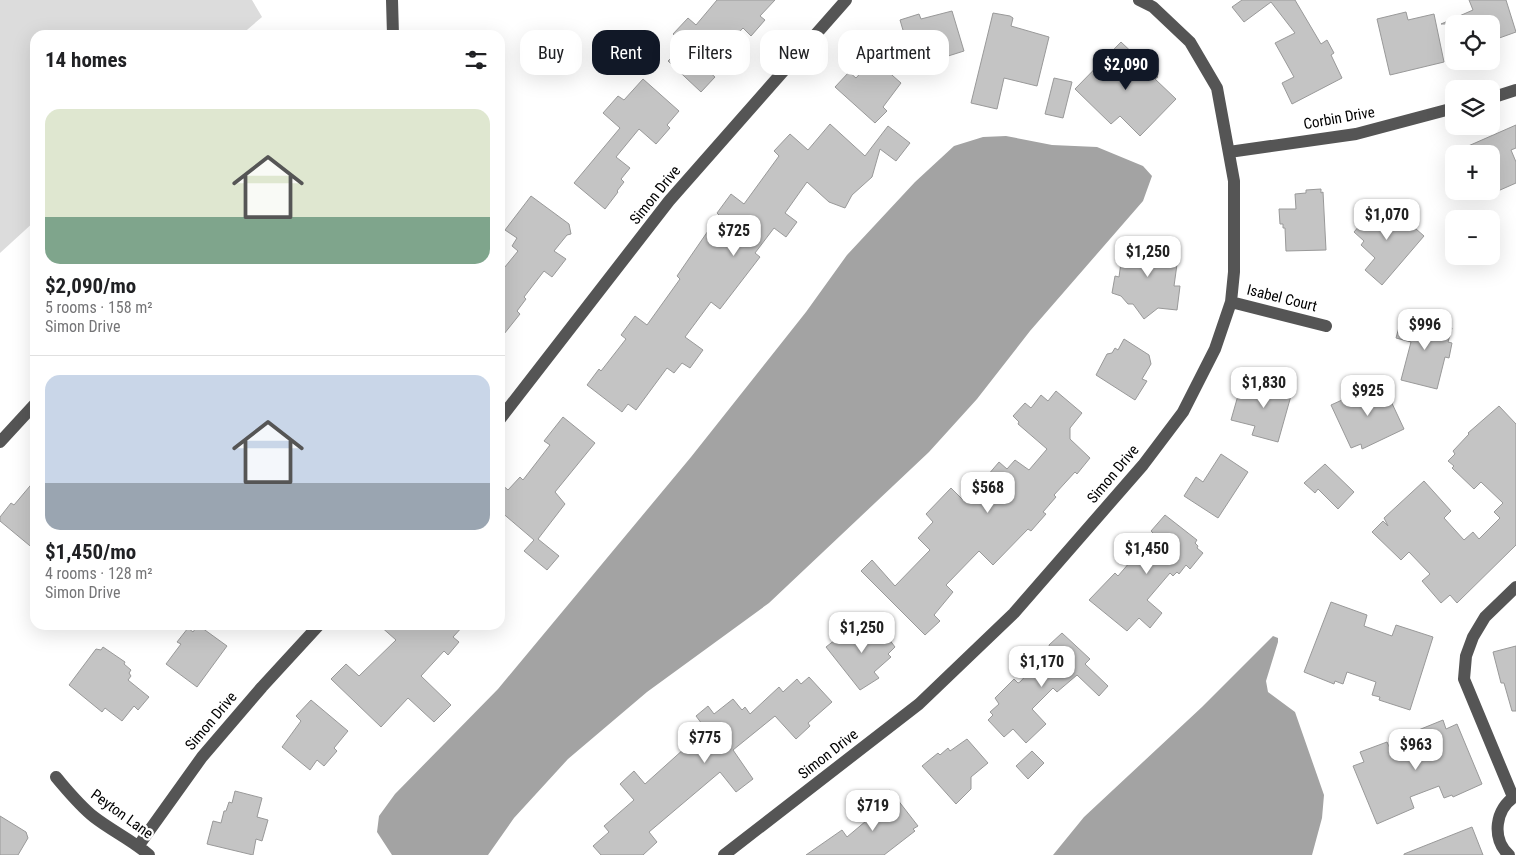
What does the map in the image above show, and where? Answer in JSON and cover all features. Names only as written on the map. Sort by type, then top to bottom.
[{"type":"street","points":[[392,0],[393,30]]},
{"type":"street","name":"Simon Drive","points":[[505,413],[669,201],[846,0]]},
{"type":"street","name":"Simon Drive","points":[[724,855],[919,704],[1014,613],[1143,465],[1183,412],[1215,349],[1231,302],[1234,272],[1234,181],[1217,88],[1190,42],[1153,7],[1139,0]]},
{"type":"street","points":[[1500,95],[1516,90]]},
{"type":"street","name":"Corbin Drive","points":[[1229,152],[1356,134],[1445,110]]},
{"type":"street","name":"Isabel Court","points":[[1231,302],[1326,326]]},
{"type":"street","points":[[0,442],[30,409]]},
{"type":"street","points":[[1509,855],[1499,841],[1497,828],[1502,811],[1515,796],[1464,679],[1466,656],[1473,637],[1485,617],[1516,587]]},
{"type":"street","name":"Simon Drive","points":[[139,846],[202,757],[314,630]]},
{"type":"street","name":"Peyton Lane","points":[[56,777],[75,800],[95,818],[139,846],[149,855]]},
{"type":"shaded area","points":[[0,0],[252,0],[262,17],[247,30],[30,30],[30,226],[0,253]]},
{"type":"shaded area","points":[[1006,136],[1052,145],[1097,147],[1143,166],[1152,176],[1143,201],[1030,331],[977,399],[929,452],[769,603],[647,692],[568,759],[514,818],[488,855],[392,855],[377,832],[379,816],[395,794],[498,689],[691,457],[806,312],[847,255],[915,182],[954,146],[983,137]]},
{"type":"shaded area","points":[[1273,636],[1278,638],[1278,642],[1266,681],[1268,692],[1295,712],[1324,795],[1322,818],[1312,855],[1053,855],[1084,817],[1202,707]]},
{"type":"building","points":[[717,0],[775,0],[760,16],[765,20],[751,36],[750,30],[743,28],[741,30],[677,30],[688,18],[696,25]]},
{"type":"building","points":[[1242,0],[1295,0],[1321,44],[1327,40],[1334,53],[1331,55],[1342,78],[1292,104],[1282,83],[1294,77],[1275,43],[1295,33],[1271,2],[1244,22],[1232,7]]},
{"type":"building","points":[[1469,0],[1506,0],[1516,32],[1500,38],[1500,15],[1462,15],[1473,10]]},
{"type":"building","points":[[952,11],[964,51],[949,56],[949,30],[903,30],[900,20],[919,14],[921,19]]},
{"type":"building","points":[[1406,12],[1408,20],[1434,14],[1444,62],[1390,75],[1377,19]]},
{"type":"building","points":[[993,13],[1013,18],[1011,26],[1049,37],[1037,86],[1004,78],[997,109],[971,103]]},
{"type":"building","points":[[1121,42],[1158,77],[1155,79],[1176,99],[1140,136],[1120,116],[1111,124],[1075,89]]},
{"type":"building","points":[[683,75],[713,75],[715,77],[701,92]]},
{"type":"building","points":[[846,75],[852,75],[856,78],[859,75],[892,75],[901,83],[883,107],[887,111],[875,123],[835,87]]},
{"type":"building","points":[[1054,78],[1072,82],[1063,118],[1045,114]]},
{"type":"building","points":[[643,79],[679,111],[667,125],[670,128],[656,144],[639,129],[616,157],[630,168],[621,179],[624,182],[618,192],[605,209],[574,183],[620,128],[603,113],[618,96],[624,100]]},
{"type":"building","points":[[830,124],[865,156],[888,126],[910,143],[896,161],[880,149],[872,177],[852,195],[845,208],[829,202],[807,182],[785,213],[797,222],[786,237],[774,228],[755,253],[760,257],[720,309],[711,302],[685,337],[703,350],[690,368],[682,363],[674,373],[667,368],[636,410],[628,404],[622,412],[587,385],[599,369],[601,371],[626,339],[621,335],[635,316],[647,325],[680,279],[677,276],[719,215],[717,213],[731,194],[744,204],[779,156],[774,151],[790,134],[808,150]]},
{"type":"building","points":[[1516,125],[1516,148],[1511,150],[1516,162],[1516,183],[1500,190],[1500,145],[1470,145],[1493,135],[1500,135],[1500,132]]},
{"type":"building","points":[[1321,189],[1321,193],[1323,192],[1326,250],[1286,251],[1285,228],[1283,228],[1283,224],[1280,224],[1279,209],[1296,209],[1295,194],[1306,193],[1306,190]]},
{"type":"building","points":[[531,196],[569,224],[571,234],[567,235],[554,251],[566,259],[552,277],[544,271],[524,297],[526,299],[517,311],[520,314],[505,333],[505,267],[518,251],[512,246],[517,238],[505,230]]},
{"type":"building","points":[[1378,204],[1387,212],[1391,207],[1424,236],[1382,285],[1365,270],[1375,258],[1361,245],[1364,241],[1354,232]]},
{"type":"building","points":[[1128,241],[1173,246],[1171,256],[1178,257],[1174,286],[1180,286],[1177,310],[1158,308],[1144,319],[1133,304],[1128,304],[1121,296],[1112,293],[1115,276],[1119,277],[1122,255],[1126,255]]},
{"type":"building","points":[[1402,316],[1452,328],[1448,342],[1452,343],[1449,358],[1445,357],[1437,389],[1401,380],[1411,342],[1396,338]]},
{"type":"building","points":[[1124,339],[1149,355],[1151,364],[1142,379],[1147,381],[1135,400],[1096,375],[1107,354],[1112,353],[1115,348],[1118,350]]},
{"type":"building","points":[[1272,379],[1294,385],[1278,442],[1252,435],[1255,426],[1231,420],[1241,385],[1269,392]]},
{"type":"building","points":[[1382,382],[1404,429],[1362,449],[1361,444],[1351,448],[1331,405]]},
{"type":"building","points":[[1056,391],[1082,413],[1070,428],[1070,439],[1090,458],[1077,474],[1075,472],[1054,495],[1056,497],[1043,512],[1046,514],[1031,531],[1028,529],[993,565],[979,551],[946,585],[953,592],[934,615],[940,621],[925,635],[861,571],[872,560],[895,586],[930,550],[918,538],[933,522],[926,514],[951,488],[965,502],[999,462],[1007,469],[1015,460],[1029,470],[1047,449],[1018,424],[1019,422],[1013,416],[1025,403],[1031,408],[1041,395],[1048,401]]},
{"type":"building","points":[[1499,406],[1516,424],[1516,545],[1457,603],[1450,595],[1441,603],[1422,581],[1430,574],[1409,552],[1401,560],[1372,532],[1383,521],[1388,526],[1384,518],[1424,481],[1451,511],[1444,518],[1464,540],[1473,532],[1479,539],[1500,518],[1494,512],[1503,503],[1481,482],[1474,489],[1452,468],[1454,466],[1448,461],[1455,454],[1453,451],[1468,433]]},
{"type":"building","points":[[563,417],[595,443],[555,492],[565,504],[538,539],[559,556],[547,570],[524,551],[534,540],[505,515],[505,487],[508,490],[520,477],[523,480],[550,445],[544,441]]},
{"type":"building","points":[[1221,454],[1248,472],[1218,518],[1184,496],[1196,477],[1203,482]]},
{"type":"building","points":[[1325,464],[1354,492],[1338,509],[1318,489],[1315,493],[1304,483]]},
{"type":"building","points":[[30,486],[30,546],[0,521],[0,517],[11,503],[14,505]]},
{"type":"building","points":[[1165,515],[1197,540],[1195,543],[1198,546],[1197,548],[1203,553],[1190,569],[1186,565],[1179,574],[1177,572],[1173,576],[1170,573],[1147,600],[1162,613],[1150,628],[1139,618],[1127,631],[1089,600],[1115,573],[1118,576],[1142,548],[1153,533],[1151,531]]},
{"type":"building","points":[[1331,602],[1367,615],[1364,626],[1392,636],[1396,625],[1433,637],[1410,710],[1379,700],[1380,697],[1372,695],[1376,682],[1347,672],[1343,684],[1335,681],[1334,684],[1304,672]]},
{"type":"building","points":[[876,622],[895,647],[888,654],[891,657],[874,672],[879,678],[860,690],[826,647],[849,629],[854,634],[857,631],[859,635]]},
{"type":"building","points":[[186,630],[193,632],[194,630],[205,630],[227,646],[197,687],[166,664],[181,644],[177,642]]},
{"type":"building","points":[[385,630],[459,630],[453,637],[459,642],[448,655],[444,651],[421,676],[451,705],[434,722],[408,698],[381,727],[331,679],[346,664],[359,676],[396,640]]},
{"type":"building","points":[[1062,633],[1090,659],[1085,664],[1108,686],[1099,696],[1077,675],[1057,692],[1053,688],[1032,709],[1046,724],[1026,743],[1013,729],[1004,737],[988,720],[993,715],[990,712],[999,704],[995,698],[1014,679],[1018,683],[1020,682],[1050,649],[1049,645]]},
{"type":"building","points":[[1516,646],[1516,711],[1512,711],[1504,683],[1501,683],[1493,652]]},
{"type":"building","points":[[103,647],[125,662],[124,664],[131,670],[129,673],[131,676],[128,680],[149,697],[138,710],[134,706],[122,721],[105,708],[102,712],[69,685],[96,649],[101,650]]},
{"type":"building","points":[[809,677],[832,702],[808,723],[810,726],[796,739],[775,716],[733,750],[753,779],[736,792],[720,772],[649,832],[657,842],[643,855],[601,855],[593,846],[609,832],[604,826],[634,800],[620,784],[634,771],[645,784],[695,739],[690,734],[702,724],[696,716],[708,706],[714,714],[733,699],[742,710],[745,707],[750,714],[779,687],[783,692],[797,679],[801,684]]},
{"type":"building","points":[[311,700],[348,731],[334,748],[337,751],[324,766],[317,760],[310,770],[282,747],[301,721],[296,716]]},
{"type":"building","points":[[1443,720],[1446,729],[1457,724],[1482,784],[1453,797],[1452,795],[1444,798],[1439,786],[1410,797],[1414,808],[1377,824],[1353,766],[1364,762],[1360,752],[1387,742],[1392,753],[1420,741],[1416,731]]},
{"type":"building","points":[[967,739],[988,763],[971,777],[971,789],[956,804],[922,766],[938,753],[940,755],[948,748],[950,751]]},
{"type":"building","points":[[1032,751],[1044,763],[1028,779],[1016,766]]},
{"type":"building","points":[[890,790],[918,826],[913,829],[915,831],[884,855],[806,855],[842,830],[847,837],[879,810],[874,803]]},
{"type":"building","points":[[235,791],[262,798],[257,817],[268,820],[262,841],[256,839],[253,855],[207,844],[213,821],[221,823],[224,811],[226,811],[229,802],[232,803]]},
{"type":"building","points":[[0,816],[26,832],[28,838],[18,855],[0,855]]},
{"type":"building","points":[[1472,827],[1483,855],[1404,855],[1404,854]]}]
